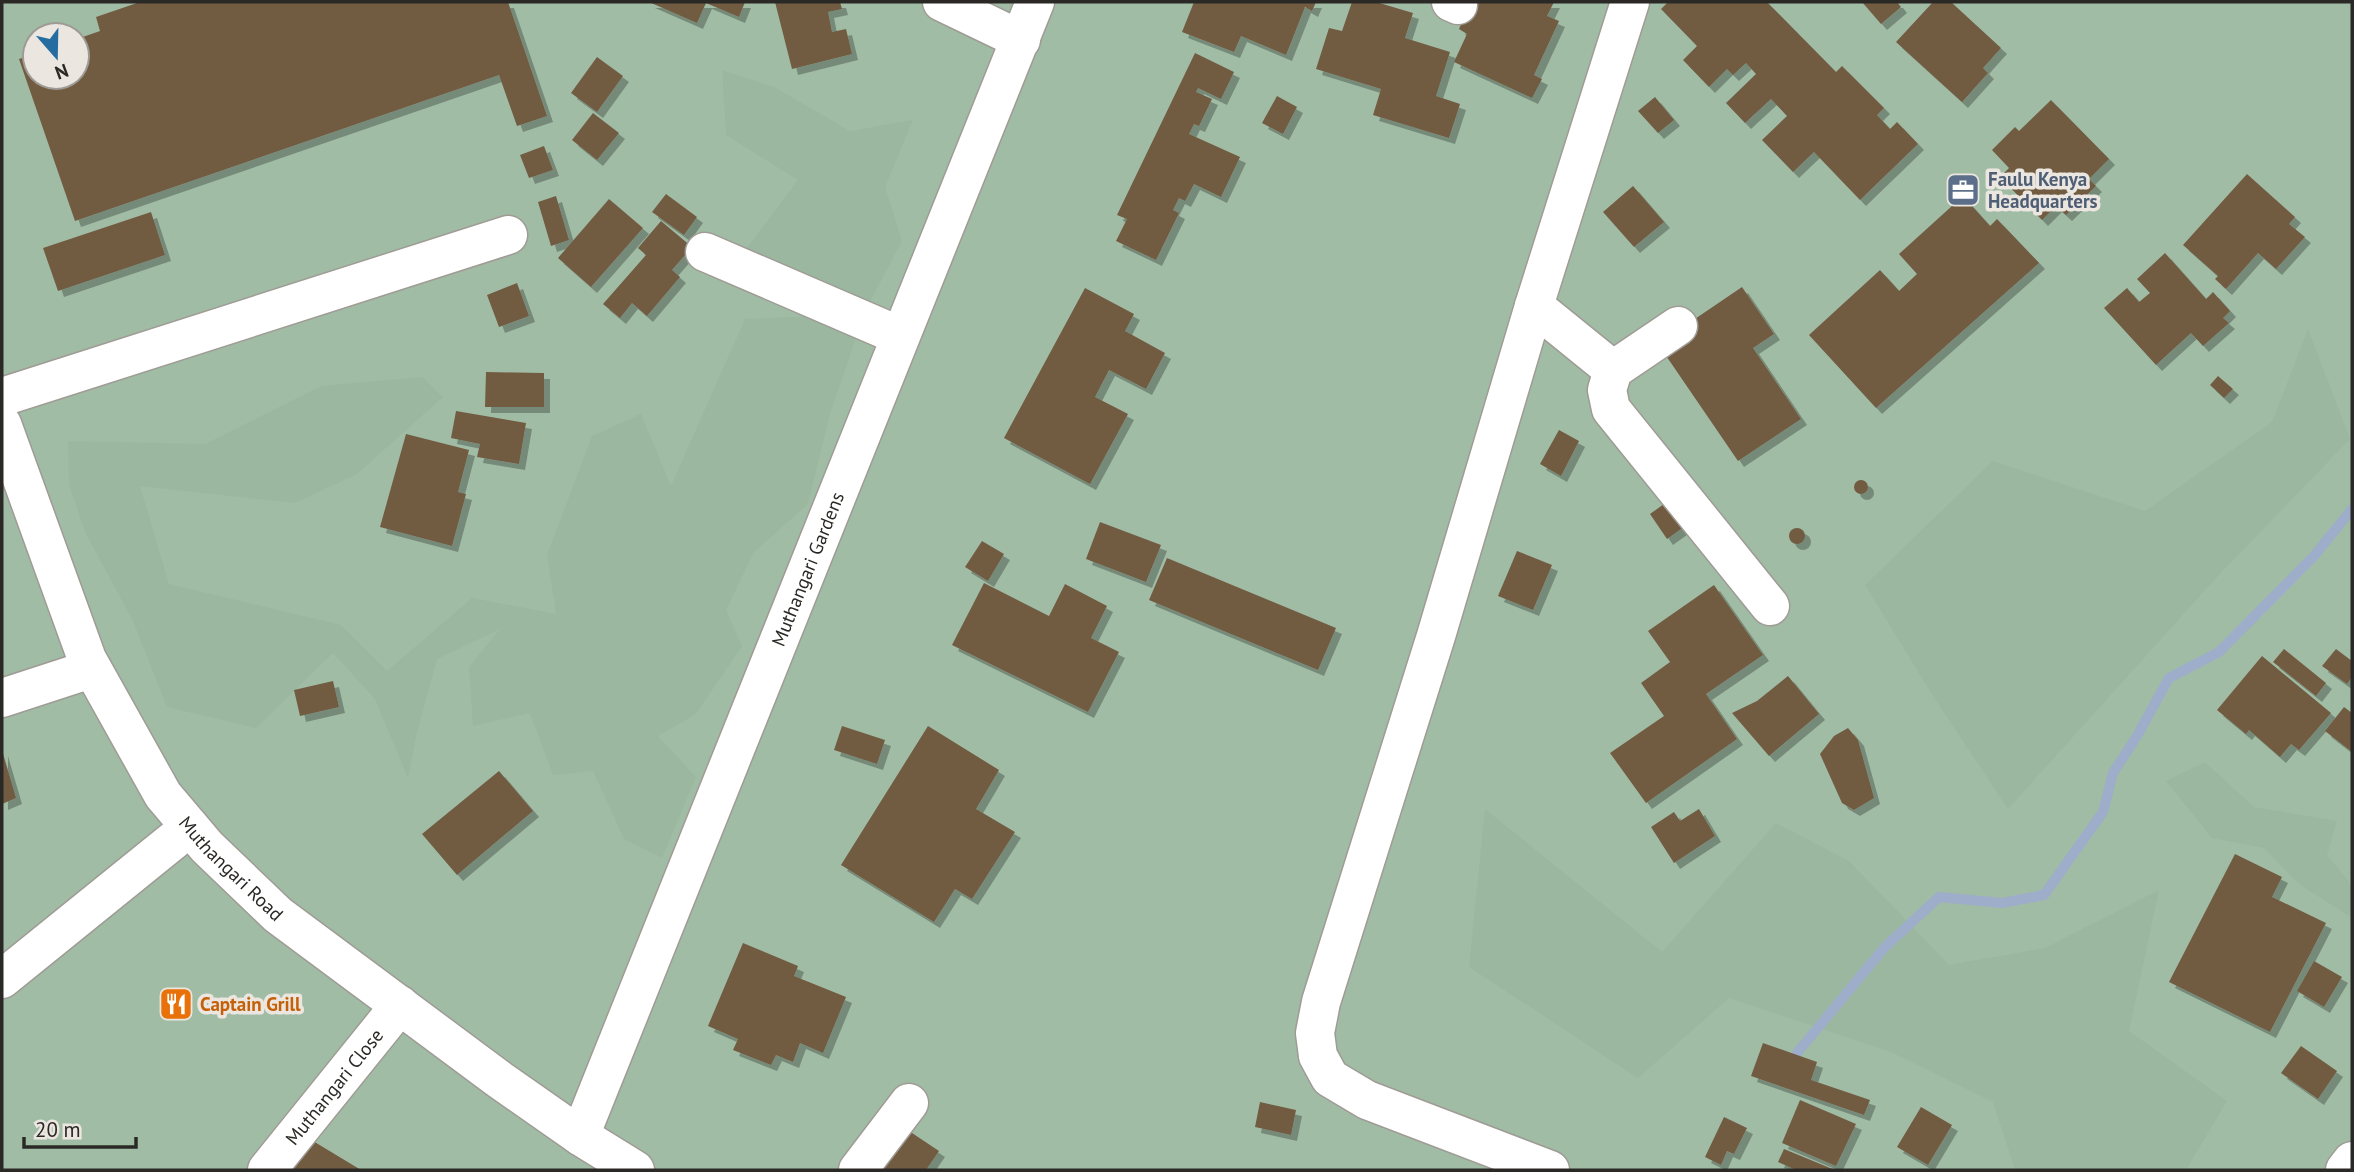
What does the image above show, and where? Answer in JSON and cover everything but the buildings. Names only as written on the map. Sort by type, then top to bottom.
[{"type":"street","points":[[942,2],[1021,40]]},
{"type":"street","name":"Muthangari Gardens","points":[[580,1136],[1035,2]]},
{"type":"street","points":[[1550,1170],[1367,1100],[1330,1078],[1318,1056],[1315,1033],[1321,1002],[1630,2]]},
{"type":"street","points":[[2,397],[508,235]]},
{"type":"street","points":[[705,252],[900,336]]},
{"type":"street","points":[[1534,306],[1613,370]]},
{"type":"street","points":[[1678,326],[1613,370],[1607,390],[1611,409],[1770,606]]},
{"type":"street","name":"Muthangari Road","points":[[2,424],[92,669],[163,795],[190,827],[207,847],[278,915],[500,1080],[580,1136],[635,1170]]},
{"type":"street","points":[[2,698],[92,669]]},
{"type":"street","points":[[2,979],[190,827]]},
{"type":"street","name":"Muthangari Close","points":[[267,1170],[400,1004]]},
{"type":"street","points":[[858,1170],[909,1103]]},
{"type":"street","points":[[2345,1170],[2352,1161]]},
{"type":"green space","points":[[2,2],[2352,2],[2352,1170],[2,1170]]},
{"type":"green space","points":[[722,70],[774,87],[850,131],[913,120],[885,187],[902,241],[866,309],[830,414],[808,504],[754,552],[726,610],[742,646],[696,714],[658,736],[696,777],[662,858],[624,839],[593,771],[553,775],[530,713],[473,726],[469,667],[500,629],[437,659],[417,732],[408,778],[375,699],[333,653],[256,728],[167,707],[133,621],[85,532],[69,484],[68,441],[205,444],[321,386],[423,377],[443,397],[357,474],[295,503],[140,486],[169,584],[341,625],[387,671],[472,598],[556,614],[547,555],[592,436],[641,414],[671,486],[745,319],[815,316],[808,273],[726,276],[798,180],[726,135]]},
{"type":"green space","points":[[2308,329],[2350,439],[2216,578],[2008,809],[1933,696],[1865,585],[1993,461],[2145,511],[2272,422]]},
{"type":"green space","points":[[2205,762],[2254,807],[2337,821],[2327,855],[2352,885],[2352,918],[2299,884],[2264,848],[2212,838],[2166,781]]},
{"type":"green space","points":[[1485,809],[1662,952],[1776,823],[1849,861],[1949,965],[2045,948],[2159,890],[2129,1031],[2227,1101],[2186,1170],[2015,1170],[1993,1102],[1891,1052],[1729,998],[1638,1078],[1469,967]]},
{"type":"waterway","points":[[1797,1053],[1884,948],[1939,897],[2002,903],[2044,895],[2103,812],[2113,773],[2169,678],[2219,652],[2314,556],[2352,509]]},
{"type":"place","name":"Faulu Kenya Headquarters","points":[[1963,190]]},
{"type":"place","name":"Captain Grill","points":[[176,1004]]}]
